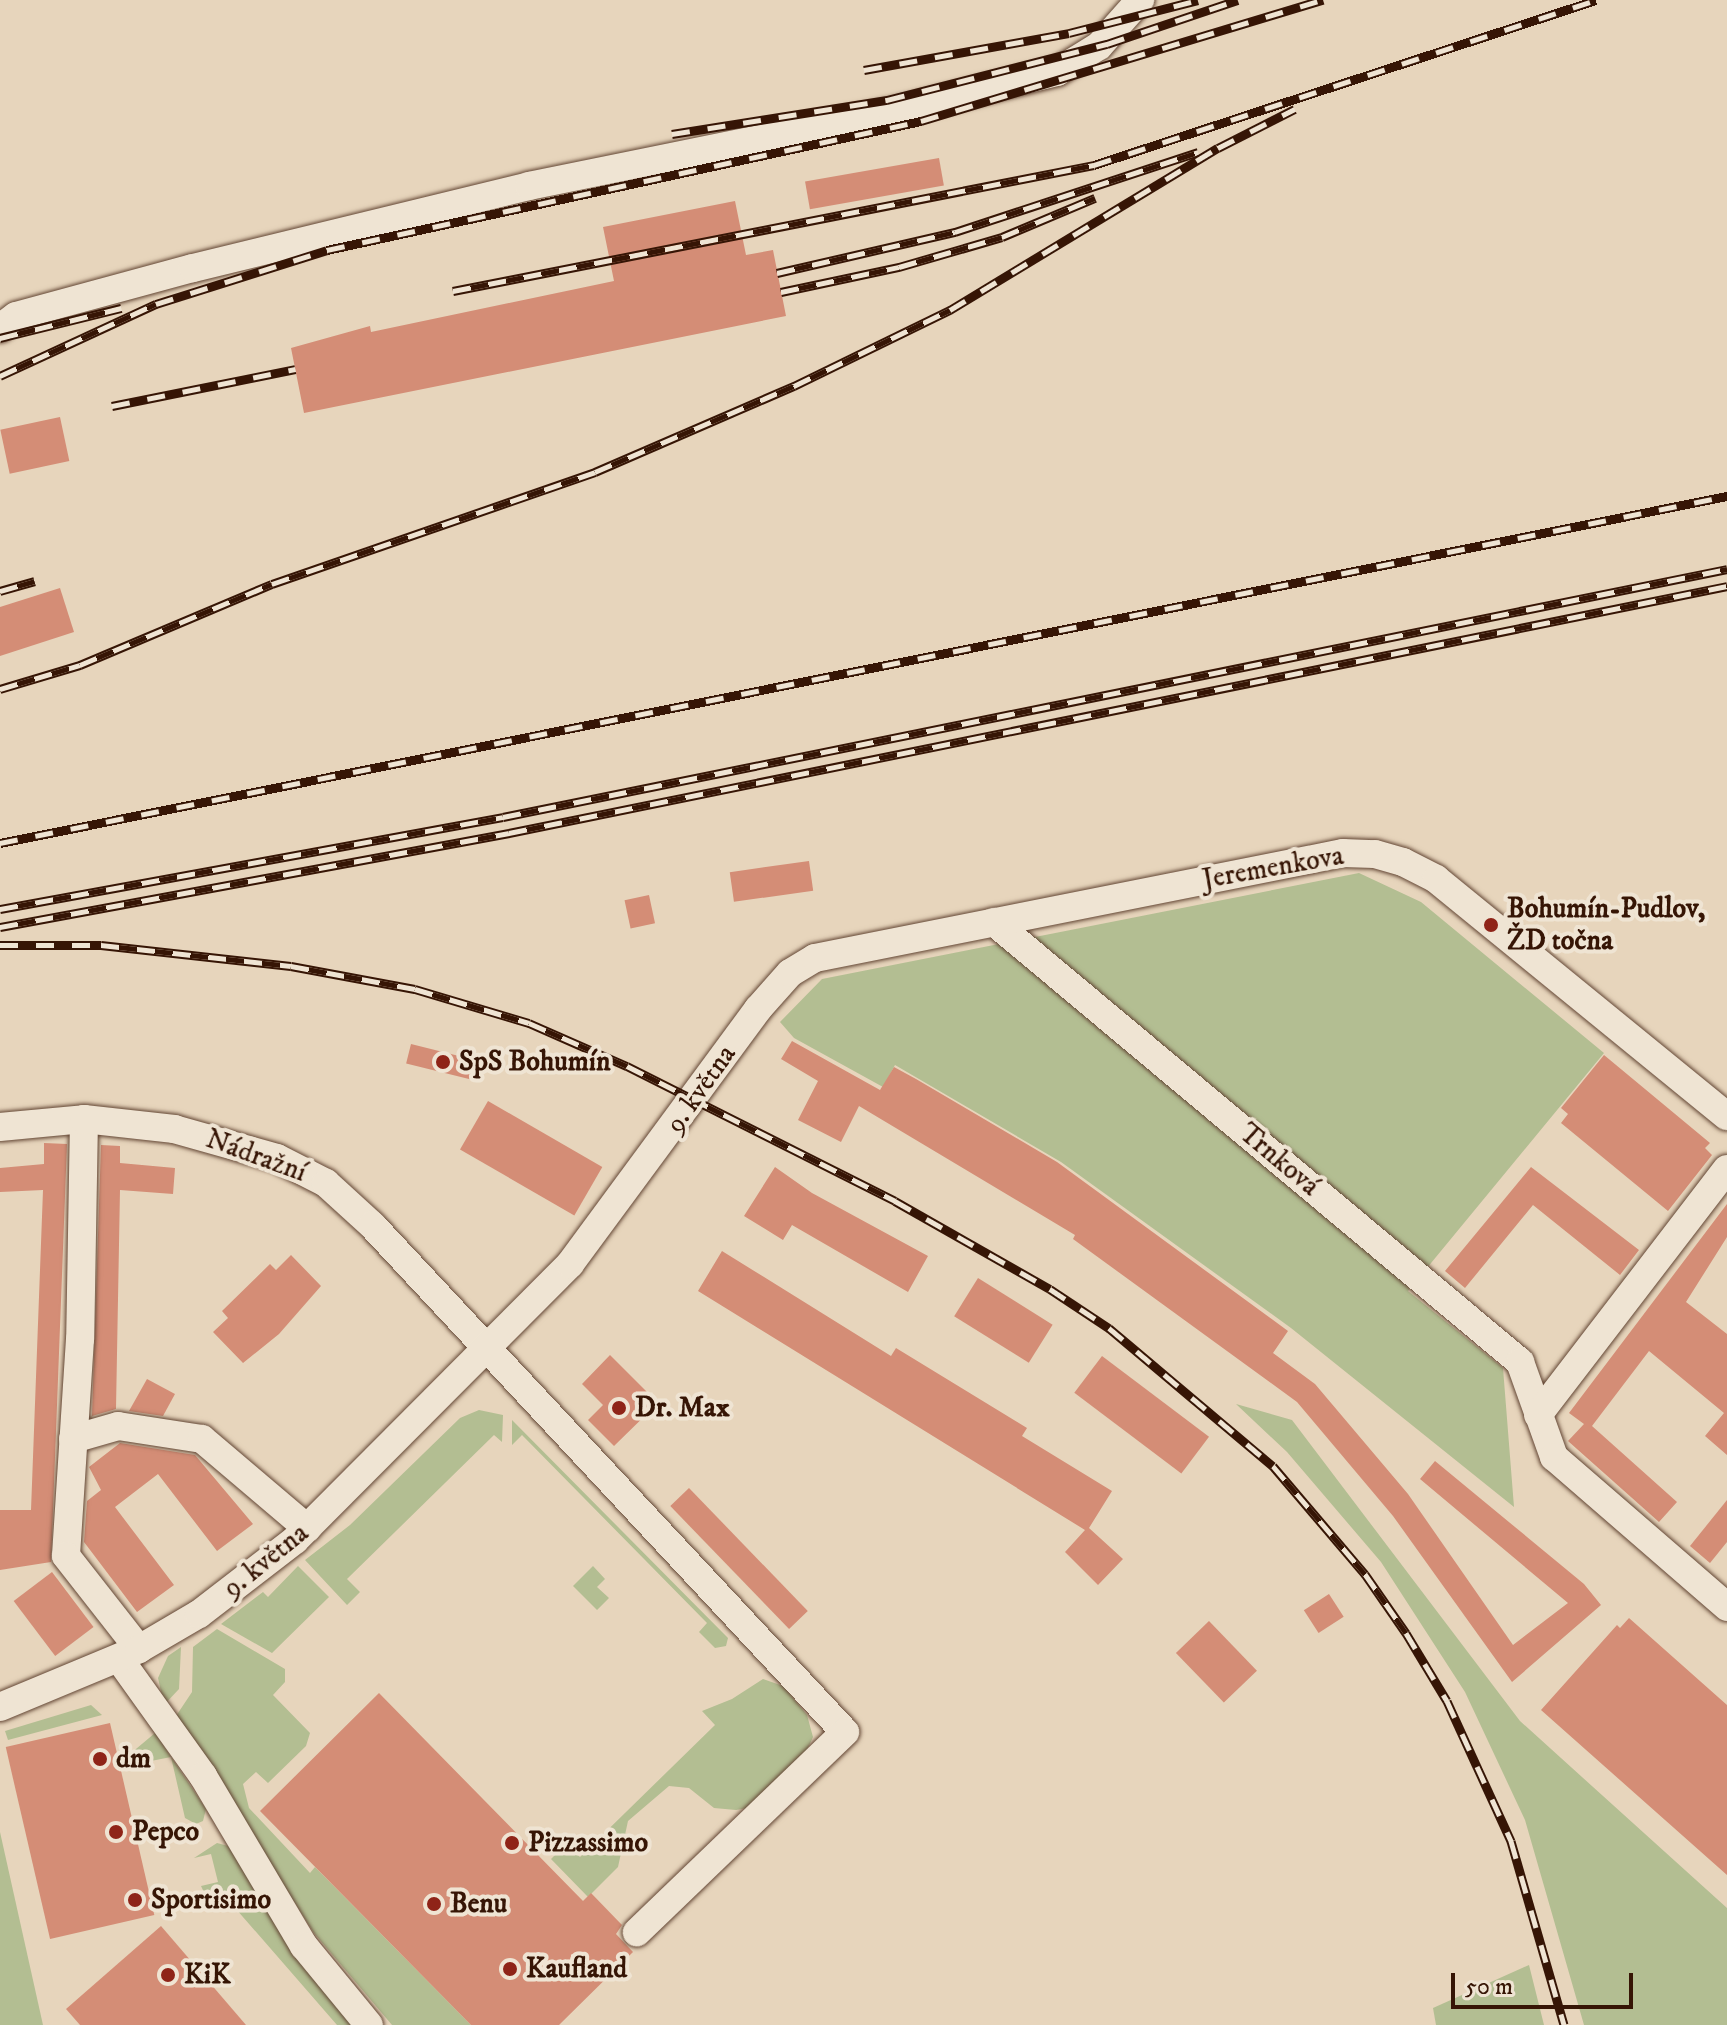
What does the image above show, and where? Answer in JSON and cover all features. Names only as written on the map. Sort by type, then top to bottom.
[{"type":"street","points":[[0,328],[16,316],[239,256],[529,186],[893,112],[1057,72],[1099,46],[1140,0]]},
{"type":"street","name":"Jeremenkova","points":[[758,1009],[790,973],[815,958],[1343,853],[1386,856],[1420,869],[1450,890],[1727,1116]]},
{"type":"street","name":"Trnková","points":[[994,922],[1520,1362],[1554,1457],[1722,1590]]},
{"type":"street","name":"9. května","points":[[0,1707],[129,1654],[221,1598],[307,1528],[488,1351],[605,1223],[758,1009]]},
{"type":"street","points":[[84,1119],[66,1556],[129,1654],[304,1946],[369,2025]]},
{"type":"street","name":"Nádražní","points":[[0,1127],[84,1119],[210,1136],[304,1170],[344,1198],[488,1351]]},
{"type":"street","points":[[1538,1415],[1727,1169]]},
{"type":"street","points":[[488,1351],[845,1732],[637,1932]]},
{"type":"street","points":[[73,1439],[118,1426],[202,1439],[307,1528]]},
{"type":"green space","points":[[1359,873],[1421,902],[1604,1053],[1408,1291],[1503,1368],[1514,1507],[1291,1328],[1061,1162],[895,1065],[883,1087],[794,1038],[780,1022],[822,979]]},
{"type":"green space","points":[[1236,1404],[1292,1420],[1520,1721],[1727,1908],[1727,2025],[1584,2025],[1525,1820],[1465,1692],[1381,1562],[1287,1452]]},
{"type":"green space","points":[[479,1410],[503,1415],[502,1442],[494,1435],[347,1579],[360,1592],[347,1605],[305,1560],[350,1525],[460,1418]]},
{"type":"green space","points":[[512,1420],[728,1638],[726,1646],[715,1648],[699,1632],[707,1623],[522,1435],[512,1445]]},
{"type":"green space","points":[[298,1566],[329,1597],[272,1653],[221,1624],[263,1592],[268,1597]]},
{"type":"green space","points":[[593,1566],[605,1579],[597,1587],[609,1598],[597,1610],[573,1586]]},
{"type":"green space","points":[[217,1629],[285,1669],[285,1682],[273,1695],[310,1733],[306,1746],[268,1783],[256,1772],[243,1784],[249,1808],[310,1873],[315,1867],[471,2025],[392,2025],[314,1933],[176,1716],[192,1692],[193,1647]]},
{"type":"green space","points":[[181,1647],[179,1689],[164,1705],[158,1678],[168,1656]]},
{"type":"green space","points":[[763,1679],[783,1686],[807,1715],[813,1737],[806,1752],[747,1808],[714,1808],[689,1788],[669,1786],[628,1821],[618,1867],[588,1897],[551,1859],[566,1844],[580,1857],[715,1725],[702,1711],[732,1699]]},
{"type":"green space","points":[[91,1705],[102,1715],[8,1740],[5,1731]]},
{"type":"green space","points":[[155,1733],[206,1809],[203,1821],[196,1824],[185,1818],[171,1757],[131,1765],[130,1754]]},
{"type":"green space","points":[[0,1832],[43,2025],[0,2025]]},
{"type":"green space","points":[[217,1843],[228,1846],[295,1953],[354,2025],[337,2025],[223,1894],[210,1905],[201,1886],[218,1882],[211,1854],[194,1858]]},
{"type":"green space","points":[[1529,1965],[1544,2025],[1436,2025],[1433,2008]]},
{"type":"building","points":[[939,158],[944,186],[810,209],[805,182]]},
{"type":"building","points":[[735,201],[746,255],[773,250],[786,316],[304,413],[291,348],[370,326],[371,332],[614,281],[603,227]]},
{"type":"building","points":[[60,417],[69,461],[10,474],[0,430]]},
{"type":"building","points":[[60,588],[74,632],[0,656],[0,607]]},
{"type":"building","points":[[809,861],[813,891],[734,902],[730,872]]},
{"type":"building","points":[[649,895],[655,923],[631,929],[625,900]]},
{"type":"building","points":[[792,1041],[880,1090],[894,1067],[916,1079],[1057,1162],[1288,1331],[1273,1353],[1315,1384],[1408,1494],[1513,1645],[1568,1603],[1420,1479],[1435,1461],[1584,1584],[1601,1605],[1512,1682],[1393,1516],[1297,1402],[1073,1239],[1075,1235],[859,1106],[841,1142],[798,1120],[818,1081],[781,1059]]},
{"type":"building","name":"SpS Bohumín","points":[[411,1044],[479,1061],[474,1080],[406,1063]]},
{"type":"building","points":[[1604,1055],[1710,1143],[1705,1148],[1712,1155],[1668,1211],[1561,1123],[1568,1114],[1561,1108]]},
{"type":"building","points":[[488,1101],[602,1167],[574,1215],[460,1149]]},
{"type":"building","points":[[44,1143],[67,1144],[51,1562],[0,1570],[0,1510],[31,1510],[43,1190],[0,1192],[0,1168],[44,1164]]},
{"type":"building","points":[[101,1145],[120,1146],[120,1163],[175,1168],[173,1194],[120,1190],[116,1409],[92,1416]]},
{"type":"building","points":[[775,1167],[812,1193],[928,1256],[908,1292],[792,1225],[783,1240],[744,1216]]},
{"type":"building","points":[[1531,1167],[1639,1250],[1620,1275],[1533,1205],[1465,1288],[1445,1271]]},
{"type":"building","points":[[1727,1204],[1727,1237],[1686,1302],[1727,1334],[1727,1455],[1705,1436],[1724,1413],[1649,1351],[1592,1426],[1677,1502],[1659,1522],[1568,1441],[1584,1424],[1569,1413]]},
{"type":"building","points":[[722,1251],[891,1356],[896,1348],[1027,1428],[1022,1436],[1112,1491],[1089,1528],[1123,1559],[1098,1585],[1065,1552],[1085,1530],[698,1291]]},
{"type":"building","points":[[291,1255],[321,1286],[279,1334],[243,1363],[213,1332],[228,1318],[222,1311],[270,1264],[276,1270]]},
{"type":"building","points":[[978,1278],[1053,1325],[1029,1363],[954,1316]]},
{"type":"building","points":[[610,1355],[658,1403],[614,1446],[588,1420],[603,1405],[582,1384]]},
{"type":"building","points":[[1102,1356],[1209,1437],[1181,1473],[1074,1393]]},
{"type":"building","points":[[147,1379],[175,1394],[163,1416],[129,1411]]},
{"type":"building","points":[[120,1443],[195,1455],[253,1524],[217,1551],[158,1474],[115,1507],[174,1585],[137,1612],[84,1542],[87,1501],[101,1490],[89,1467]]},
{"type":"building","points":[[689,1488],[808,1611],[789,1629],[670,1506]]},
{"type":"building","points":[[1727,1500],[1727,1542],[1710,1563],[1690,1546]]},
{"type":"building","points":[[52,1572],[94,1627],[55,1656],[14,1601]]},
{"type":"building","points":[[1329,1594],[1344,1617],[1319,1633],[1304,1610]]},
{"type":"building","points":[[1629,1618],[1727,1705],[1727,1875],[1541,1710],[1617,1625],[1620,1628]]},
{"type":"building","points":[[1209,1621],[1257,1671],[1224,1703],[1176,1653]]},
{"type":"building","points":[[379,1693],[583,1901],[591,1893],[622,1925],[616,1934],[633,1952],[559,2025],[471,2025],[260,1811]]},
{"type":"building","points":[[110,1723],[154,1915],[50,1939],[6,1747]]},
{"type":"building","points":[[161,1926],[246,2025],[80,2025],[66,2009]]},
{"type":"railway","points":[[864,70],[1069,33],[1198,0]]},
{"type":"railway","points":[[672,134],[887,100],[1107,44],[1238,0]]},
{"type":"railway","points":[[0,376],[156,304],[327,250],[921,121],[1323,0]]},
{"type":"railway","points":[[453,291],[1094,165],[1596,0]]},
{"type":"railway","points":[[0,689],[80,665],[272,584],[595,472],[794,386],[950,310],[1218,148],[1295,109]]},
{"type":"railway","points":[[777,273],[955,232],[1198,152]]},
{"type":"railway","points":[[781,292],[899,267],[1002,237],[1095,198]]},
{"type":"railway","points":[[0,338],[121,308]]},
{"type":"railway","points":[[112,406],[295,369]]},
{"type":"railway","points":[[0,843],[1727,496]]},
{"type":"railway","points":[[0,909],[503,817],[1727,569]]},
{"type":"railway","points":[[0,591],[35,581]]},
{"type":"railway","points":[[0,927],[509,833],[1727,586]]},
{"type":"railway","points":[[0,945],[101,945],[291,966],[415,989],[529,1023],[627,1066],[895,1201],[1050,1289],[1109,1328],[1273,1466],[1365,1574],[1406,1633],[1447,1701],[1511,1841],[1564,2025]]},
{"type":"place","name":"Bohumín-Pudlov, ŽD točna","points":[[1491,925]]},
{"type":"place","name":"SpS Bohumín","points":[[443,1062]]},
{"type":"place","name":"Dr. Max","points":[[619,1408]]},
{"type":"place","name":"dm","points":[[100,1759]]},
{"type":"place","name":"Pepco","points":[[116,1832]]},
{"type":"place","name":"Pizzassimo","points":[[512,1843]]},
{"type":"place","name":"Sportisimo","points":[[135,1900]]},
{"type":"place","name":"Benu","points":[[434,1904]]},
{"type":"place","name":"Kaufland","points":[[510,1969]]},
{"type":"place","name":"KiK","points":[[168,1975]]}]
